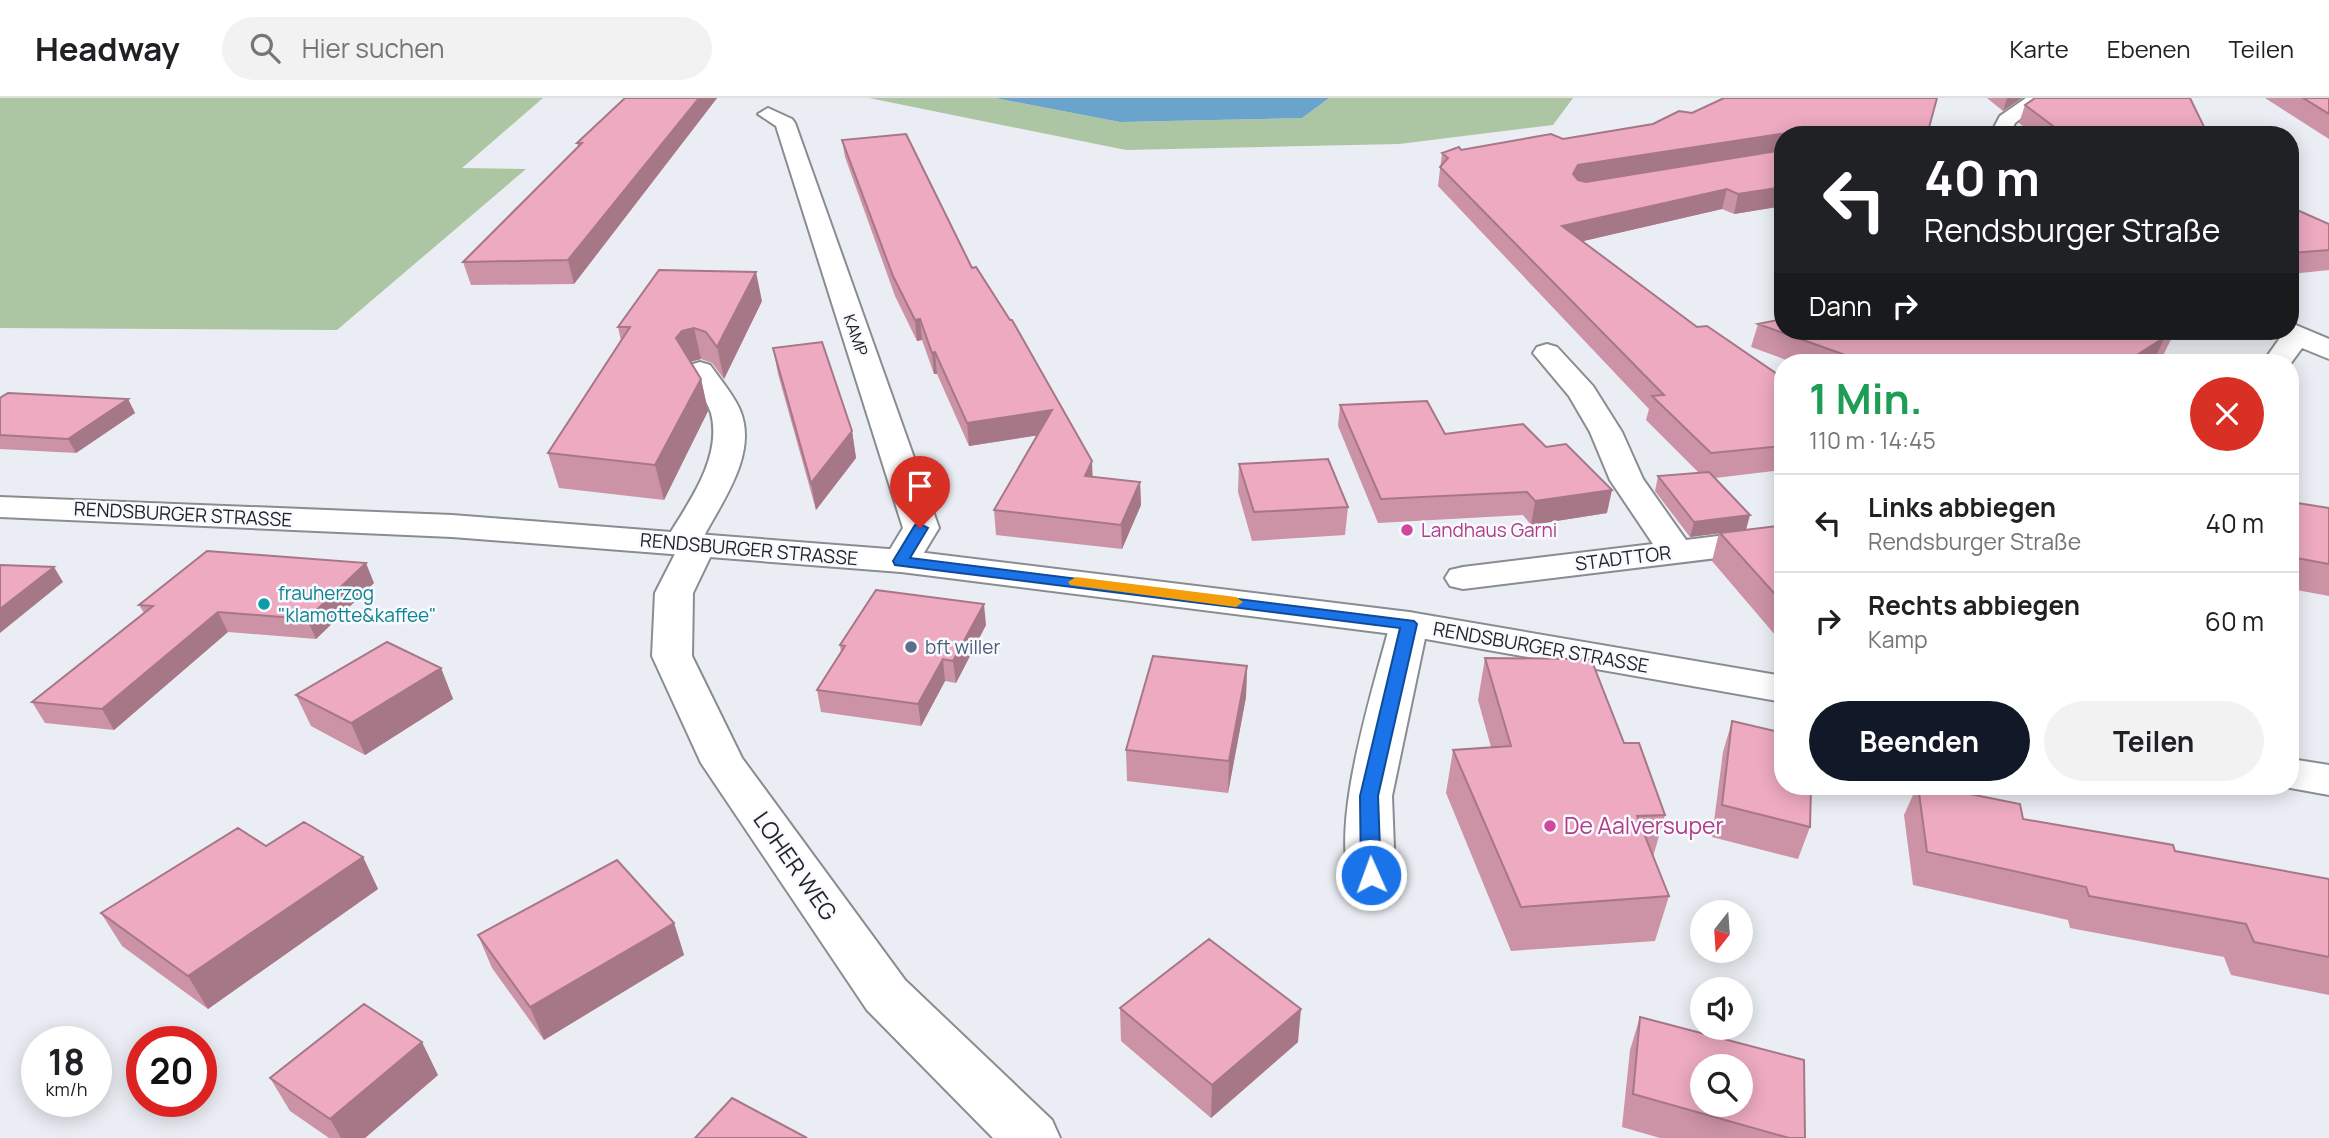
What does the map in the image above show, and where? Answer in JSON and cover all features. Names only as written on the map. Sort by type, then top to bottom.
[{"type":"street","points":[[2004,126],[2007,120],[2039,98]]},
{"type":"street","name":"KAMP","points":[[768,114],[785,123],[920,528],[901,561]]},
{"type":"street","points":[[2299,336],[2329,350]]},
{"type":"street","points":[[1547,353],[1582,392],[1606,432],[1627,480],[1676,551]]},
{"type":"street","name":"LOHER WEG","points":[[700,371],[725,411],[730,434],[729,454],[690,544],[674,593],[672,656],[723,763],[886,995],[1031,1138]]},
{"type":"street","name":"RENDSBURGER STRASSE","points":[[0,507],[452,526],[901,561],[1409,624],[1774,687]]},
{"type":"street","name":"STADTTOR","points":[[1463,578],[1774,540]]},
{"type":"street","points":[[1371,875],[1369,796],[1409,624]]},
{"type":"street","points":[[2299,775],[2329,780]]},
{"type":"green space","points":[[0,98],[543,98],[462,168],[526,169],[337,330],[0,328]]},
{"type":"green space","points":[[869,98],[995,98],[1120,122],[1302,118],[1329,98],[1573,98],[1553,125],[1399,144],[1126,150]]},
{"type":"water","points":[[995,98],[1329,98],[1302,118],[1120,122]]},
{"type":"building","points":[[625,98],[699,98],[568,260],[463,262],[582,143],[577,143]]},
{"type":"building","points":[[1724,98],[1937,98],[1929,126],[1774,126],[1774,135],[1578,165],[1573,174],[1578,180],[1586,182],[1774,151],[1774,188],[1738,194],[1727,189],[1562,226],[1697,327],[1707,326],[1774,372],[1774,447],[1711,453],[1652,396],[1664,395],[1440,167],[1448,158],[1442,153],[1459,147],[1461,150],[1551,134],[1563,139],[1653,124],[1679,111],[1692,113]]},
{"type":"building","points":[[2035,98],[2190,98],[2204,126],[2053,126],[2025,105]]},
{"type":"building","points":[[2303,98],[2329,98],[2329,114]]},
{"type":"building","points":[[906,134],[972,268],[976,267],[1012,320],[1092,461],[1085,476],[1140,482],[1121,525],[994,510],[1052,410],[967,423],[935,352],[932,353],[920,319],[915,320],[893,276],[842,140]]},
{"type":"building","points":[[2299,211],[2329,224],[2329,250],[2299,252]]},
{"type":"building","points":[[659,270],[756,272],[717,347],[706,332],[694,328],[682,331],[676,338],[701,379],[655,465],[548,453],[630,327],[618,327]]},
{"type":"building","points":[[1774,321],[1774,330],[1758,324]]},
{"type":"building","points":[[1803,340],[2160,340],[2138,354],[1842,354]]},
{"type":"building","points":[[822,342],[852,431],[811,483],[773,348]]},
{"type":"building","points":[[8,393],[128,399],[68,439],[0,435],[0,398]]},
{"type":"building","points":[[1427,401],[1445,434],[1523,424],[1546,447],[1566,444],[1612,490],[1535,501],[1527,492],[1381,499],[1340,405]]},
{"type":"building","points":[[1328,459],[1348,507],[1254,512],[1239,464]]},
{"type":"building","points":[[1709,472],[1750,515],[1694,522],[1658,476]]},
{"type":"building","points":[[2299,503],[2329,508],[2329,564],[2299,558]]},
{"type":"building","points":[[1774,526],[1774,593],[1720,533]]},
{"type":"building","points":[[207,551],[366,563],[307,619],[218,612],[102,709],[32,702],[153,606],[139,605]]},
{"type":"building","points":[[0,565],[54,567],[0,609]]},
{"type":"building","points":[[876,590],[984,604],[953,661],[943,659],[918,704],[817,690],[845,646],[840,645]]},
{"type":"building","points":[[387,642],[441,668],[351,723],[296,695]]},
{"type":"building","points":[[1153,656],[1247,666],[1229,761],[1126,750]]},
{"type":"building","name":"De Aalversuper","points":[[1485,658],[1591,659],[1624,743],[1639,743],[1665,815],[1637,816],[1669,896],[1521,907],[1453,750],[1511,746]]},
{"type":"building","points":[[1732,721],[1774,731],[1774,795],[1811,795],[1810,827],[1722,805]]},
{"type":"building","points":[[1919,795],[1975,795],[2020,804],[2023,819],[2173,845],[2175,851],[2329,879],[2329,957],[2254,942],[2246,924],[2089,896],[2086,887],[1927,852]]},
{"type":"building","points":[[304,822],[363,857],[188,976],[101,913],[238,828],[266,846]]},
{"type":"building","points":[[617,860],[674,923],[530,1007],[478,935]]},
{"type":"building","points":[[1209,939],[1301,1009],[1212,1085],[1120,1008]]},
{"type":"building","points":[[364,1004],[422,1042],[330,1119],[270,1078]]},
{"type":"building","points":[[1640,1017],[1690,1030],[1690,1040],[1728,1040],[1804,1060],[1805,1138],[1789,1138],[1715,1117],[1753,1117],[1753,1054],[1690,1054],[1690,1110],[1633,1094]]},
{"type":"building","points":[[732,1098],[807,1138],[695,1138]]},
{"type":"slow traffic","points":[[1076,582],[1236,602]]},
{"type":"place","name":"Landhaus Garni","points":[[1407,530]]},
{"type":"place","name":"frauherzog \"klamotte&kaffee\"","points":[[264,604]]},
{"type":"place","name":"bft willer","points":[[911,647]]},
{"type":"place","name":"De Aalversuper","points":[[1550,826]]},
{"type":"route","points":[[920,528],[901,561],[1409,624],[1369,796],[1371,875]]}]
